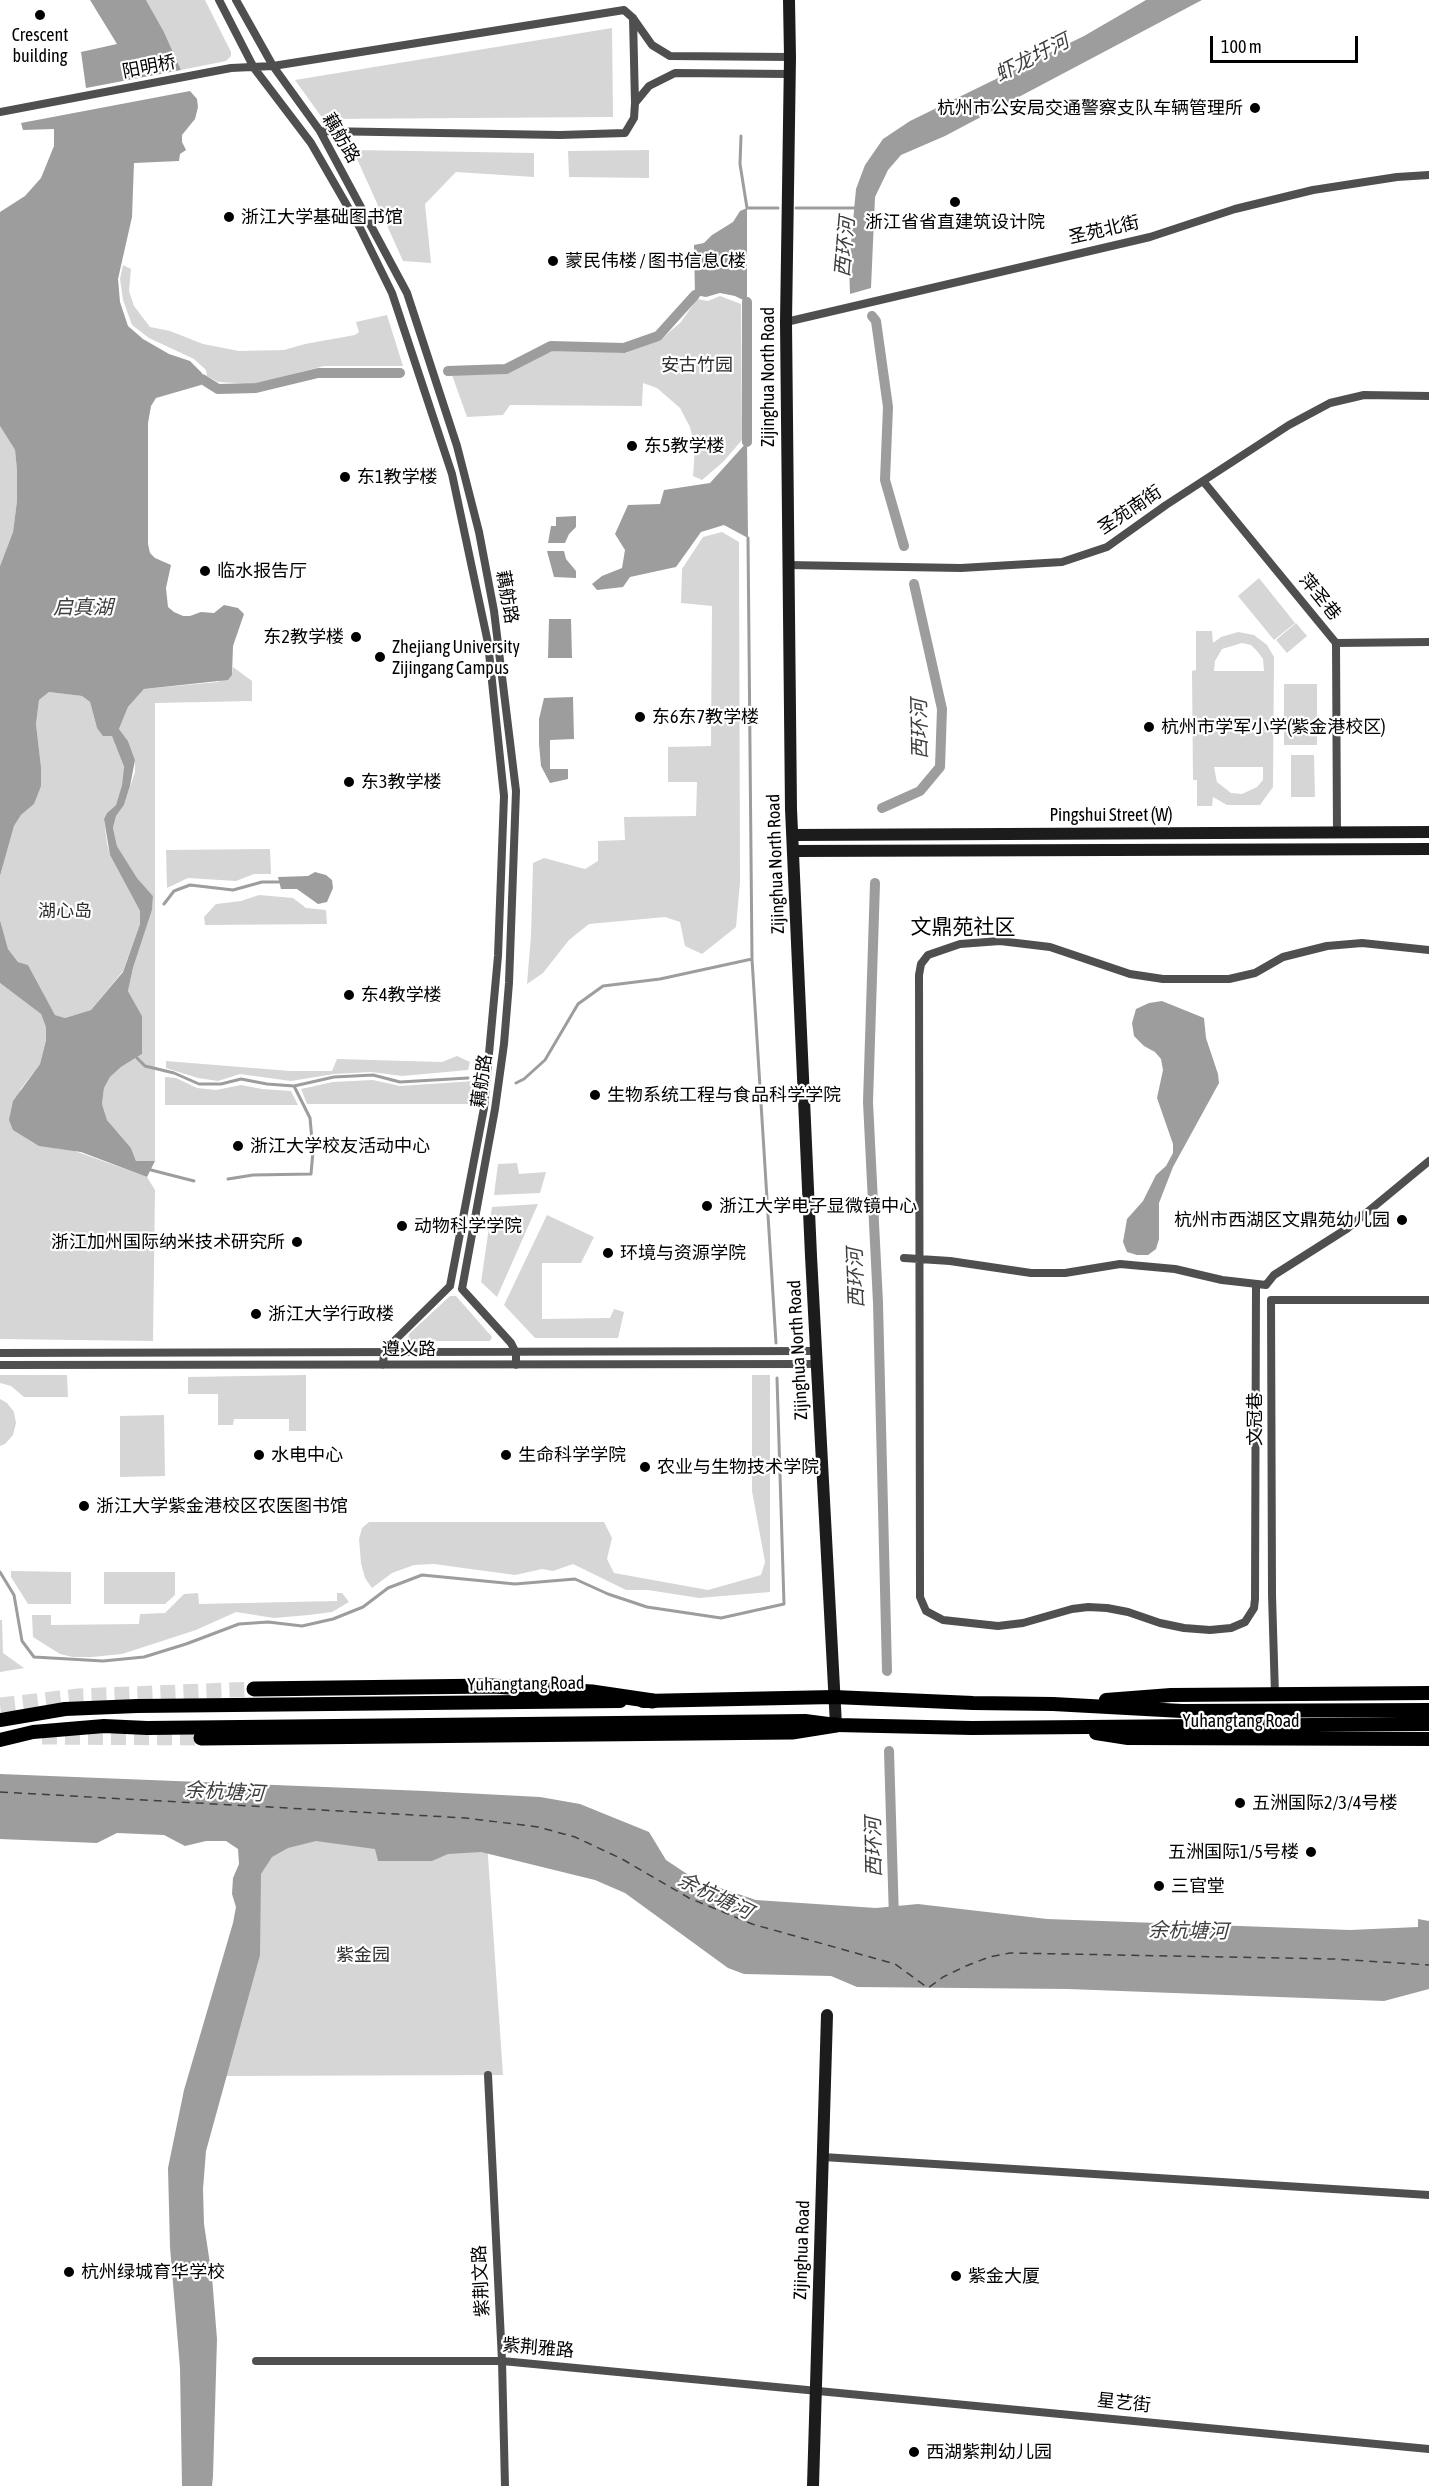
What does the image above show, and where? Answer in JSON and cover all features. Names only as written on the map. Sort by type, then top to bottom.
[{"type":"highway","points":[[254,1689],[492,1686],[592,1692],[653,1701]]},
{"type":"highway","points":[[201,1738],[781,1732],[836,1725]]},
{"type":"main road","name":"Zijinghua North Road","points":[[789,0],[786,322],[787,565],[793,851],[836,1725]]},
{"type":"main road","name":"Pingshui Street (W)","points":[[793,835],[1429,832]]},
{"type":"main road","name":"Pingshui Street (W)","points":[[793,851],[1429,849]]},
{"type":"main road","name":"Yuhangtang Road","points":[[1053,1704],[1171,1695],[1429,1693]]},
{"type":"main road","name":"Yuhangtang Road","points":[[5,1719],[64,1709],[137,1706],[834,1697],[974,1704],[1053,1704],[1182,1711],[1429,1710]]},
{"type":"main road","name":"Yuhangtang Road","points":[[0,1740],[33,1732],[104,1726],[147,1728],[805,1721],[836,1725],[1053,1727],[1429,1724]]},
{"type":"main road","name":"Yuhangtang Road","points":[[1053,1727],[1128,1738],[1429,1739]]},
{"type":"main road","name":"Zijinghua Road","points":[[813,2486],[827,2015]]},
{"type":"street","name":"藕舫路","points":[[219,0],[254,68],[311,143],[360,228],[392,293],[452,474],[488,643],[504,796],[498,956],[484,1108],[450,1286],[406,1328],[384,1353]]},
{"type":"street","name":"藕舫路","points":[[236,0],[273,66],[320,131],[407,293],[457,446],[479,532],[494,612],[516,791],[509,983],[495,1109],[462,1288],[511,1343],[516,1353]]},
{"type":"street","name":"阳明桥","points":[[0,112],[231,68],[273,66],[624,10],[633,18]]},
{"type":"street","points":[[633,18],[652,45],[670,56],[790,57]]},
{"type":"street","points":[[320,131],[560,135],[625,133],[634,118],[633,18]]},
{"type":"street","points":[[635,103],[649,86],[675,73],[789,74]]},
{"type":"street","name":"圣苑北街","points":[[786,322],[1150,237],[1235,209],[1313,190],[1397,177],[1429,175]]},
{"type":"street","name":"圣苑南街","points":[[787,565],[961,568],[1062,562],[1107,547],[1289,425],[1330,403],[1364,395],[1429,396]]},
{"type":"street","name":"萍圣巷","points":[[1203,481],[1336,643],[1337,832]]},
{"type":"street","points":[[1336,643],[1429,642]]},
{"type":"street","points":[[1256,1284],[1255,1599],[1251,1616],[1245,1622],[1231,1628],[1210,1630],[1168,1625],[1128,1612],[1088,1607],[1072,1608],[1023,1623],[998,1626],[943,1620],[926,1611],[920,1597],[919,975],[921,964],[928,955],[960,944],[1000,941],[1050,947],[1130,974],[1163,979],[1228,979],[1255,973],[1283,957],[1327,946],[1362,943],[1429,950]]},
{"type":"street","points":[[904,1258],[950,1261],[1031,1273],[1065,1273],[1120,1264],[1175,1269],[1222,1280],[1266,1285],[1274,1275],[1348,1228],[1429,1161]]},
{"type":"street","name":"文冠巷","points":[[1275,1695],[1272,1584],[1271,1300],[1429,1300]]},
{"type":"street","name":"遵义路","points":[[0,1353],[817,1351]]},
{"type":"street","points":[[383,1365],[384,1353]]},
{"type":"street","points":[[516,1353],[516,1365]]},
{"type":"street","name":"遵义路","points":[[0,1365],[818,1364]]},
{"type":"street","name":"紫荆文路","points":[[488,2074],[502,2361],[505,2486]]},
{"type":"street","points":[[823,2157],[1429,2195]]},
{"type":"street","name":"紫荆雅路","points":[[256,2361],[502,2361],[816,2389]]},
{"type":"street","name":"星艺街","points":[[816,2389],[1429,2449]]},
{"type":"green space","points":[[146,0],[205,0],[231,56],[226,61],[181,70]]},
{"type":"green space","points":[[612,28],[613,117],[323,119],[295,80]]},
{"type":"green space","points":[[353,150],[534,153],[534,177],[456,172],[425,204],[431,263],[403,261]]},
{"type":"green space","points":[[649,150],[649,178],[569,177],[568,151]]},
{"type":"green space","points":[[123,265],[131,269],[129,291],[134,306],[150,327],[170,331],[203,344],[239,351],[284,350],[355,335],[359,332],[356,322],[387,315],[403,366],[324,366],[255,384],[218,382],[207,376],[206,370],[194,359],[149,338],[132,325],[123,300],[120,279]]},
{"type":"green space","name":"安古竹园","points":[[720,296],[741,304],[742,440],[723,462],[702,480],[693,476],[695,448],[690,427],[680,408],[657,388],[643,383],[642,406],[510,405],[503,415],[467,417],[452,375],[507,373],[552,349],[626,353],[660,340],[681,322],[697,299],[708,301]]},
{"type":"green space","points":[[0,426],[15,450],[17,501],[13,532],[0,566]]},
{"type":"green space","points":[[722,532],[739,542],[740,882],[736,927],[702,954],[685,946],[680,922],[665,917],[589,924],[569,940],[543,973],[527,984],[533,863],[544,858],[585,869],[598,861],[598,841],[625,840],[624,817],[696,816],[697,782],[668,782],[668,747],[711,746],[712,606],[681,603],[682,569],[703,537]]},
{"type":"green space","points":[[1259,578],[1295,623],[1274,640],[1238,596]]},
{"type":"green space","points":[[1296,623],[1307,636],[1287,653],[1276,640]]},
{"type":"green space","points":[[1196,631],[1212,631],[1213,643],[1221,637],[1238,632],[1254,635],[1267,645],[1274,657],[1273,787],[1260,805],[1227,805],[1213,797],[1212,806],[1197,806],[1197,780],[1193,780],[1192,671],[1196,670]],"holes":[[[1242,643],[1251,645],[1257,651],[1263,659],[1264,671],[1214,671],[1215,661],[1222,649]],[[1214,767],[1263,767],[1263,780],[1257,787],[1242,794],[1231,793],[1217,782]]]},
{"type":"green space","points":[[233,667],[252,681],[252,701],[155,703],[155,1161],[136,1161],[131,1148],[107,1120],[102,1104],[104,1088],[110,1077],[142,1054],[142,1016],[128,991],[152,910],[153,896],[137,878],[117,846],[113,828],[116,816],[124,805],[135,772],[135,760],[128,741],[119,729],[128,707],[144,689],[218,682],[232,675]]},
{"type":"green space","points":[[1284,684],[1317,684],[1317,745],[1284,745]]},
{"type":"green space","name":"湖心岛","points":[[49,692],[82,696],[90,702],[97,728],[112,735],[124,768],[116,805],[107,813],[104,820],[107,843],[110,855],[140,911],[140,924],[123,971],[91,1010],[65,1018],[55,1015],[28,965],[18,962],[8,949],[0,920],[0,876],[14,826],[21,815],[34,804],[41,767],[36,724],[39,700]]},
{"type":"green space","points":[[1291,755],[1314,755],[1315,797],[1291,797]]},
{"type":"green space","points":[[270,849],[271,874],[254,874],[236,881],[188,878],[167,888],[166,850]]},
{"type":"green space","points":[[259,895],[293,898],[306,908],[326,910],[327,924],[205,925],[204,917],[216,904],[241,901]]},
{"type":"green space","points":[[0,983],[41,1014],[46,1026],[46,1039],[40,1064],[20,1090],[58,1149],[69,1149],[147,1177],[155,1190],[153,1341],[0,1339]]},
{"type":"green space","points":[[457,1056],[470,1062],[468,1070],[402,1076],[371,1072],[334,1074],[291,1081],[240,1074],[218,1081],[198,1078],[166,1068],[166,1061],[290,1071],[332,1071],[337,1059],[442,1062]]},
{"type":"green space","points":[[165,1077],[176,1078],[197,1088],[216,1090],[241,1085],[291,1091],[298,1105],[165,1105]]},
{"type":"green space","points":[[373,1080],[400,1086],[475,1081],[468,1104],[307,1104],[301,1089],[333,1082]]},
{"type":"green space","points":[[517,1163],[519,1174],[546,1172],[540,1193],[494,1195],[498,1164]]},
{"type":"green space","points":[[538,1204],[497,1297],[481,1282],[492,1207]]},
{"type":"green space","points":[[547,1215],[594,1237],[581,1263],[542,1263],[542,1319],[610,1318],[614,1309],[624,1312],[618,1338],[535,1338],[504,1305]]},
{"type":"green space","points":[[450,1296],[456,1296],[492,1337],[490,1341],[408,1341],[409,1334]]},
{"type":"green space","points":[[0,1375],[67,1375],[68,1397],[24,1397],[11,1386],[0,1383]]},
{"type":"green space","points":[[306,1375],[306,1431],[289,1431],[289,1419],[234,1419],[233,1425],[218,1425],[218,1394],[188,1394],[188,1377]]},
{"type":"green space","points":[[752,1375],[770,1375],[770,1592],[699,1598],[648,1590],[626,1590],[573,1564],[553,1571],[542,1569],[515,1575],[434,1564],[414,1565],[392,1573],[372,1588],[365,1578],[359,1539],[362,1528],[369,1522],[604,1522],[612,1538],[607,1559],[614,1573],[708,1590],[761,1575],[765,1562],[752,1491]]},
{"type":"green space","points":[[0,1399],[7,1403],[14,1412],[16,1423],[13,1435],[0,1446]]},
{"type":"green space","points":[[164,1415],[165,1476],[120,1477],[120,1416]]},
{"type":"green space","points":[[11,1571],[71,1572],[71,1604],[28,1604],[11,1577]]},
{"type":"green space","points":[[104,1572],[175,1572],[175,1595],[165,1604],[104,1604]]},
{"type":"green space","points":[[198,1593],[199,1604],[337,1601],[337,1593],[342,1593],[349,1602],[332,1612],[309,1615],[274,1618],[236,1612],[196,1630],[122,1654],[73,1657],[60,1654],[33,1637],[32,1615],[51,1615],[51,1625],[139,1624],[140,1614],[165,1613],[184,1594]]},
{"type":"green space","points":[[0,1620],[2,1620],[3,1653],[24,1668],[0,1672]]},
{"type":"green space","name":"紫金园","points":[[280,1830],[487,1842],[503,2075],[219,2076],[257,1868]]},
{"type":"water","points":[[90,0],[146,0],[181,70],[86,88],[81,52],[117,44]]},
{"type":"water","points":[[1146,0],[1202,0],[945,136],[901,155],[888,170],[875,197],[871,288],[850,294],[849,264],[856,189],[865,165],[883,139],[910,121],[1084,36]]},
{"type":"water","name":"启真湖","points":[[190,91],[197,99],[198,107],[195,119],[182,135],[182,142],[186,150],[180,154],[179,161],[134,163],[132,217],[118,279],[120,302],[128,326],[143,339],[169,354],[190,361],[202,373],[201,385],[156,398],[151,406],[148,423],[148,544],[150,553],[155,558],[171,565],[166,588],[168,607],[183,616],[201,612],[214,613],[224,605],[238,608],[244,614],[233,646],[232,675],[228,680],[144,689],[128,707],[119,729],[128,741],[135,760],[124,805],[116,816],[113,828],[117,846],[137,878],[153,896],[152,910],[128,991],[142,1016],[142,1054],[110,1077],[104,1088],[102,1104],[107,1120],[131,1148],[136,1161],[155,1161],[147,1177],[81,1152],[39,1146],[13,1130],[9,1120],[13,1101],[40,1064],[46,1040],[46,1027],[41,1014],[0,983],[0,920],[8,949],[18,962],[28,965],[55,1015],[65,1018],[91,1010],[123,972],[140,924],[140,911],[110,855],[104,819],[116,805],[124,767],[112,736],[103,736],[97,728],[90,702],[82,696],[49,692],[39,700],[36,724],[41,786],[34,804],[21,815],[14,826],[0,876],[0,566],[13,532],[17,501],[17,470],[15,450],[0,426],[0,212],[25,196],[41,178],[54,146],[54,129],[23,130],[21,123]]},
{"type":"water","points":[[747,208],[747,302],[735,296],[720,293],[706,297],[695,295],[694,245],[704,243],[733,222],[740,211]]},
{"type":"water","points":[[747,442],[748,538],[724,525],[701,532],[676,567],[630,577],[623,587],[597,590],[592,584],[602,576],[622,568],[625,550],[615,534],[628,505],[660,504],[664,490],[710,483]]},
{"type":"water","points":[[576,516],[576,527],[569,534],[565,543],[548,543],[551,526],[556,526],[556,517]]},
{"type":"water","points":[[547,551],[564,551],[566,559],[576,571],[576,578],[554,577]]},
{"type":"water","points":[[549,619],[571,619],[572,658],[548,658]]},
{"type":"water","points":[[573,697],[574,739],[550,740],[550,769],[568,769],[568,779],[550,783],[541,766],[539,744],[539,719],[544,698]]},
{"type":"water","points":[[315,872],[326,875],[332,880],[333,888],[327,902],[318,904],[297,889],[281,889],[278,877],[308,876]]},
{"type":"water","points":[[1162,1001],[1204,1018],[1206,1038],[1219,1083],[1173,1167],[1159,1203],[1159,1239],[1156,1249],[1148,1255],[1137,1255],[1127,1252],[1123,1242],[1127,1219],[1143,1201],[1156,1175],[1166,1166],[1173,1153],[1173,1144],[1157,1098],[1163,1070],[1161,1059],[1134,1036],[1132,1023],[1136,1009],[1149,1003]]},
{"type":"water","name":"余杭塘河","points":[[0,1774],[540,1797],[580,1804],[649,1832],[666,1860],[696,1880],[756,1900],[876,1908],[918,1904],[1047,1919],[1350,1930],[1418,1927],[1418,1919],[1429,1921],[1429,1989],[1384,2001],[1068,1989],[857,1987],[831,1976],[744,1974],[728,1968],[625,1893],[595,1880],[481,1852],[448,1854],[432,1861],[378,1861],[375,1849],[316,1841],[288,1848],[272,1857],[261,1874],[260,1955],[206,2151],[203,2189],[204,2224],[212,2277],[217,2339],[213,2476],[212,2486],[182,2486],[180,2368],[170,2247],[168,2168],[184,2090],[233,1923],[236,1907],[232,1894],[233,1878],[239,1864],[238,1849],[226,1841],[206,1841],[185,1846],[164,1835],[117,1833],[97,1843],[0,1839]]},
{"type":"waterway","points":[[741,136],[740,164],[747,208],[778,208]]},
{"type":"waterway","name":"虾龙圩河","points":[[796,208],[857,208]]},
{"type":"waterway","points":[[448,371],[506,369],[551,346],[624,348],[658,336],[695,295]]},
{"type":"waterway","points":[[747,302],[747,442]]},
{"type":"waterway","name":"西环河","points":[[872,316],[876,321],[888,407],[885,480],[904,546]]},
{"type":"waterway","points":[[202,379],[218,389],[256,388],[318,373],[400,373]]},
{"type":"waterway","points":[[748,538],[752,959],[776,1343]]},
{"type":"waterway","name":"西环河","points":[[882,808],[920,791],[940,767],[942,709],[914,584]]},
{"type":"waterway","points":[[164,904],[174,891],[190,885],[233,890],[262,882],[279,882]]},
{"type":"waterway","name":"西环河","points":[[875,883],[868,1102],[878,1303],[887,1671]]},
{"type":"waterway","points":[[516,1083],[524,1079],[545,1060],[578,1004],[603,986],[660,979],[752,959]]},
{"type":"waterway","points":[[137,1058],[145,1066],[174,1073],[199,1084],[221,1084],[241,1079],[294,1086],[334,1077],[373,1075],[400,1082],[468,1078]]},
{"type":"waterway","points":[[228,1179],[253,1175],[311,1174],[313,1151],[310,1118],[294,1086]]},
{"type":"waterway","points":[[151,1170],[194,1181]]},
{"type":"waterway","points":[[0,1572],[14,1595],[22,1641],[34,1657],[103,1661],[144,1657],[239,1624],[268,1622],[302,1626],[333,1619],[363,1607],[388,1588],[422,1575],[515,1584],[575,1579],[608,1594],[647,1607],[721,1618],[784,1604],[777,1378]]},
{"type":"waterway","name":"西环河","points":[[889,1751],[894,1919]]},
{"type":"ferry route","points":[[0,1792],[466,1818],[538,1827],[575,1837],[622,1859],[689,1898],[752,1924],[895,1964],[928,1988],[943,1977],[966,1966],[989,1957],[1010,1953],[1334,1959],[1429,1965]]},
{"type":"tunnel","points":[[0,1705],[78,1696],[254,1689]]},
{"type":"tunnel","points":[[42,1737],[201,1738]]},
{"type":"place","name":"Crescent building","points":[[40,15]]},
{"type":"place","name":"杭州市公安局交通警察支队车辆管理所","points":[[1255,108]]},
{"type":"place","name":"浙江省省直建筑设计院","points":[[955,202]]},
{"type":"place","name":"浙江大学基础图书馆","points":[[229,217]]},
{"type":"place","name":"蒙民伟楼 / 图书信息C楼","points":[[553,261]]},
{"type":"place","name":"东5教学楼","points":[[632,446]]},
{"type":"place","name":"东1教学楼","points":[[345,477]]},
{"type":"place","name":"临水报告厅","points":[[205,571]]},
{"type":"place","name":"东2教学楼","points":[[356,637]]},
{"type":"place","name":"Zhejiang University Zijingang Campus","points":[[380,657]]},
{"type":"place","name":"东6东7教学楼","points":[[640,717]]},
{"type":"place","name":"杭州市学军小学(紫金港校区)","points":[[1149,727]]},
{"type":"place","name":"东3教学楼","points":[[349,782]]},
{"type":"place","name":"东4教学楼","points":[[349,995]]},
{"type":"place","name":"生物系统工程与食品科学学院","points":[[595,1095]]},
{"type":"place","name":"浙江大学校友活动中心","points":[[238,1146]]},
{"type":"place","name":"浙江大学电子显微镜中心","points":[[707,1206]]},
{"type":"place","name":"杭州市西湖区文鼎苑幼儿园","points":[[1402,1220]]},
{"type":"place","name":"动物科学学院","points":[[402,1226]]},
{"type":"place","name":"浙江加州国际纳米技术研究所","points":[[297,1242]]},
{"type":"place","name":"环境与资源学院","points":[[608,1253]]},
{"type":"place","name":"浙江大学行政楼","points":[[256,1314]]},
{"type":"place","name":"水电中心","points":[[259,1455]]},
{"type":"place","name":"生命科学学院","points":[[506,1455]]},
{"type":"place","name":"农业与生物技术学院","points":[[645,1467]]},
{"type":"place","name":"浙江大学紫金港校区农医图书馆","points":[[84,1506]]},
{"type":"place","name":"五洲国际2/3/4号楼","points":[[1240,1803]]},
{"type":"place","name":"五洲国际1/5号楼","points":[[1311,1852]]},
{"type":"place","name":"三官堂","points":[[1159,1886]]},
{"type":"place","name":"杭州绿城育华学校","points":[[69,2272]]},
{"type":"place","name":"紫金大厦","points":[[956,2276]]},
{"type":"place","name":"西湖紫荆幼儿园","points":[[914,2452]]},
{"type":"district","name":"文鼎苑社区","points":[[963,927]]}]
